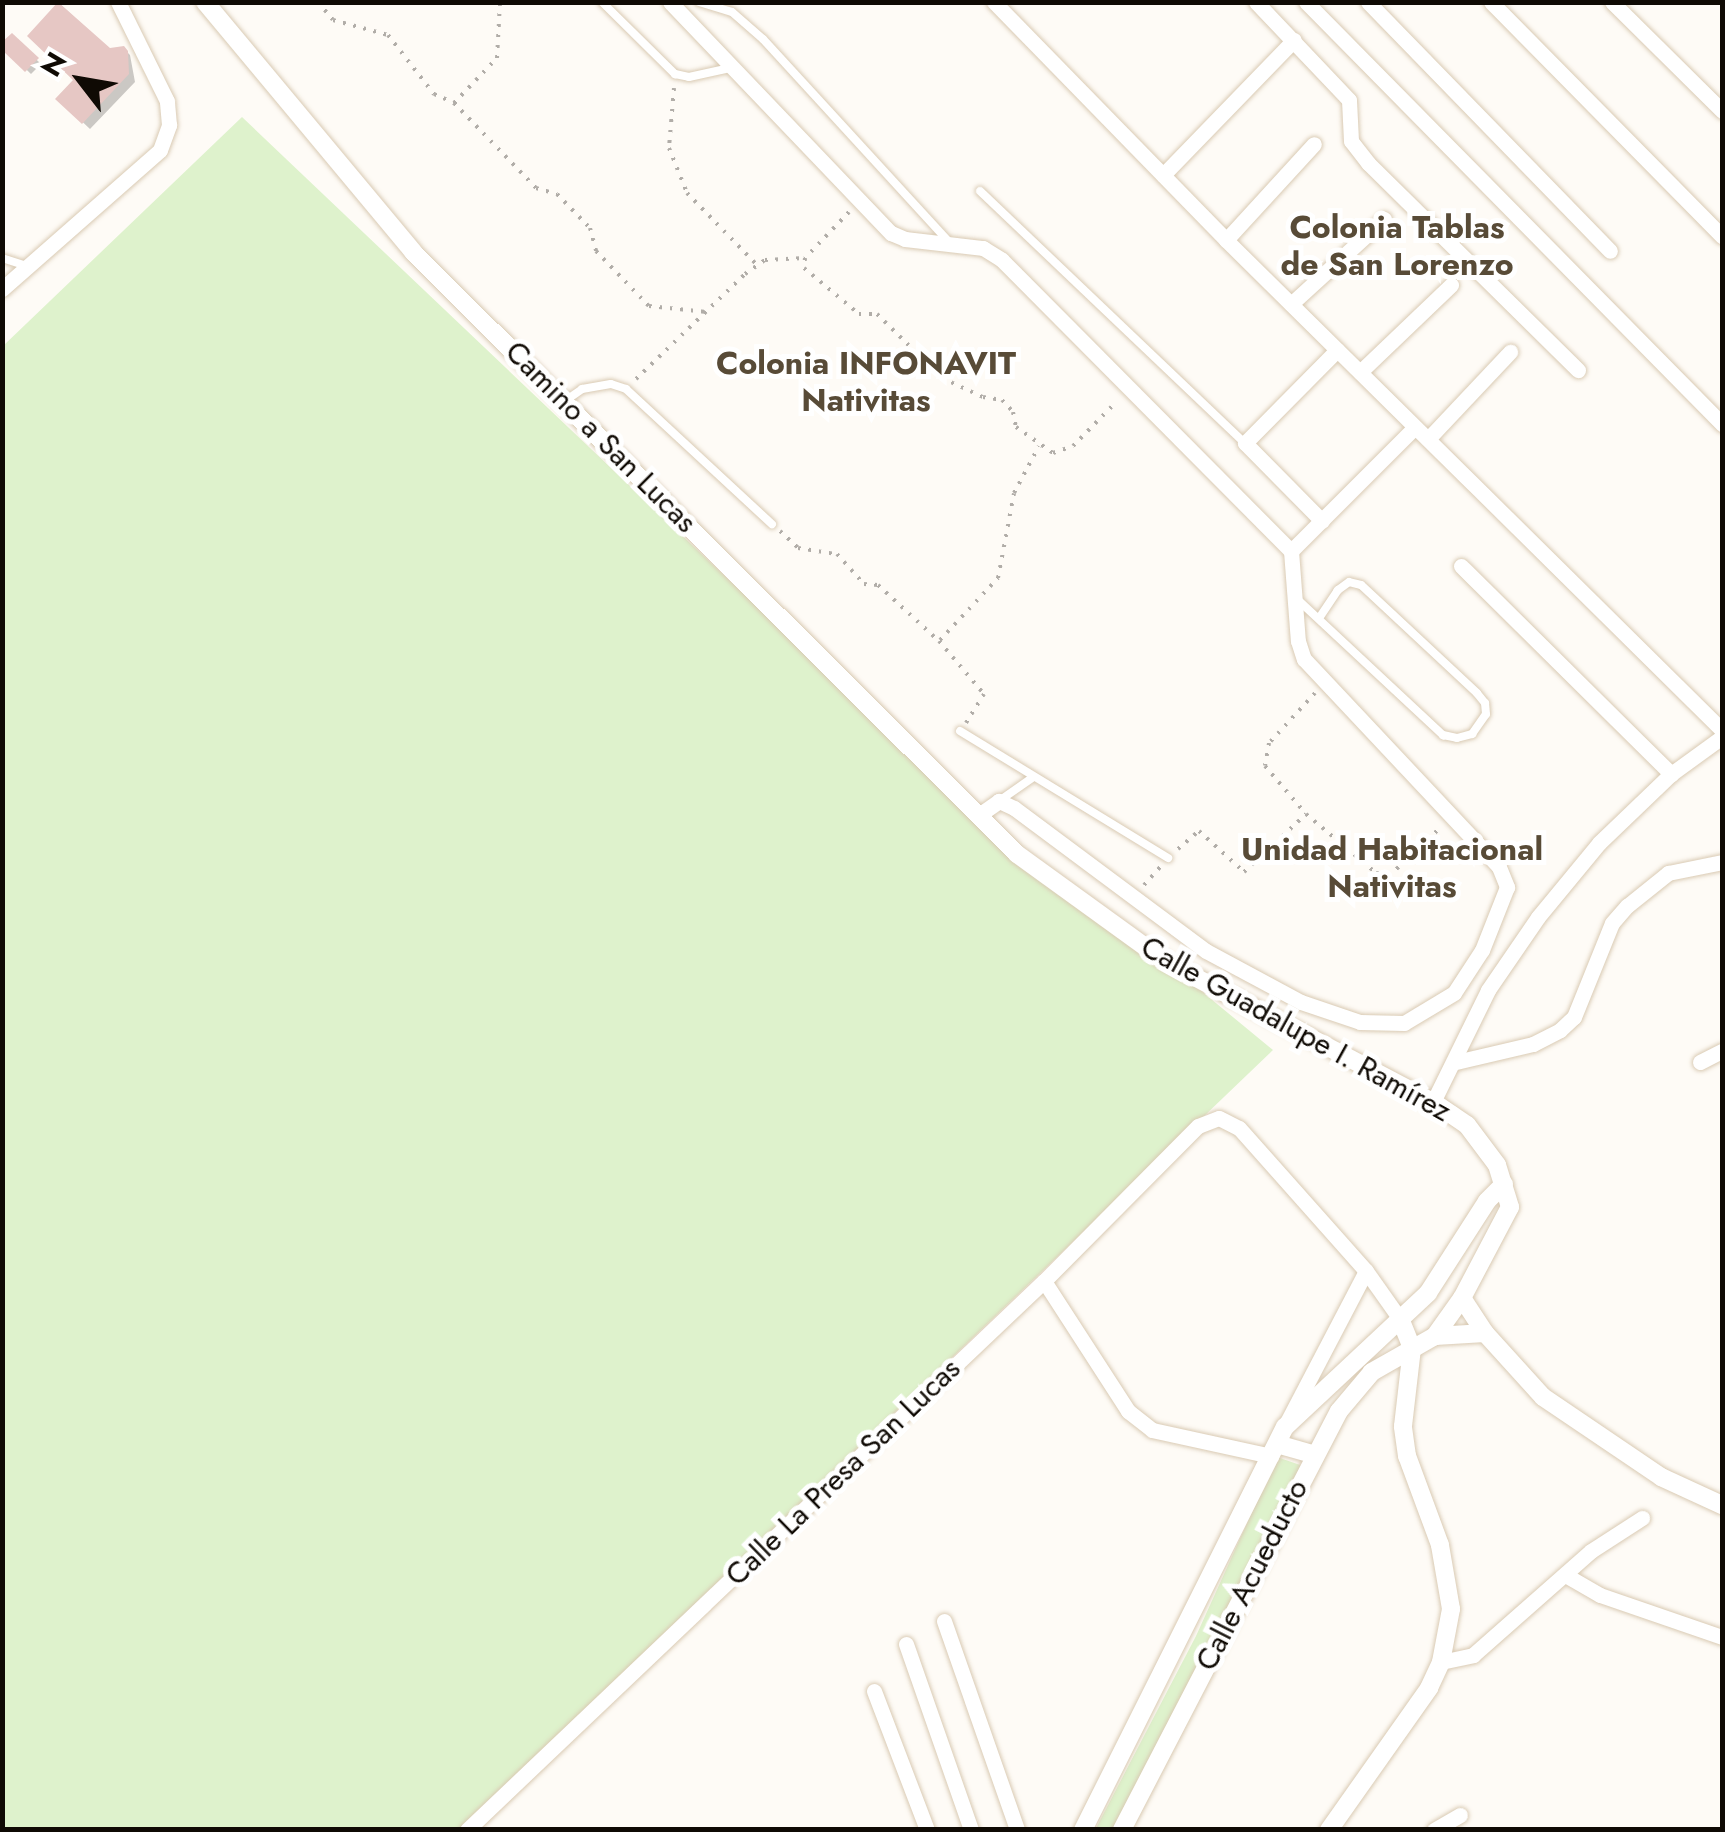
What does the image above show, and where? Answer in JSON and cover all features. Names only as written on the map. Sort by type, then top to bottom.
[{"type":"street","points":[[2,289],[160,150],[169,125],[167,102],[118,2]]},
{"type":"street","name":"Camino a San Lucas","points":[[205,2],[413,252],[1017,854]]},
{"type":"street","points":[[670,2],[892,233],[905,239],[948,241],[982,248],[1002,260],[1291,551],[1304,659],[1499,867],[1506,888],[1482,950],[1454,993],[1417,1018],[1384,1024],[1360,1022],[1301,1002],[1206,951],[999,801],[979,815]]},
{"type":"street","points":[[994,2],[1226,240],[1722,734],[1670,774],[1599,843],[1512,952],[1468,1026],[1456,1062],[1433,1102]]},
{"type":"street","points":[[1256,2],[1348,100],[1351,141],[1368,163],[1578,370]]},
{"type":"street","points":[[1306,2],[1722,424]]},
{"type":"street","points":[[1368,2],[1610,251]]},
{"type":"street","points":[[1490,2],[1722,236]]},
{"type":"street","points":[[1612,2],[1722,111]]},
{"type":"street","points":[[1163,175],[1294,40]]},
{"type":"street","points":[[1226,240],[1314,144]]},
{"type":"street","points":[[1290,304],[1384,219]]},
{"type":"street","points":[[1360,372],[1451,285]]},
{"type":"street","points":[[1322,521],[1245,443],[1337,350]]},
{"type":"street","points":[[1428,439],[1510,352]]},
{"type":"street","points":[[1291,551],[1415,427]]},
{"type":"street","points":[[1461,566],[1670,774]]},
{"type":"street","name":"Calle Guadalupe I. Ramírez","points":[[1017,854],[1166,962],[1433,1102],[1467,1125],[1497,1165],[1504,1184]]},
{"type":"street","points":[[1456,1062],[1532,1044],[1560,1030],[1574,1017],[1612,923],[1626,906],[1668,873],[1722,862]]},
{"type":"street","points":[[1700,1062],[1722,1051]]},
{"type":"street","name":"Calle La Presa San Lucas","points":[[467,1830],[1044,1281],[1198,1126],[1219,1118],[1239,1128],[1366,1270]]},
{"type":"street","points":[[1436,1336],[1462,1298],[1510,1207],[1504,1184]]},
{"type":"street","name":"Calle Acueducto","points":[[1278,1442],[1344,1366],[1428,1293],[1487,1201],[1504,1184]]},
{"type":"street","points":[[1456,1252],[1478,1268]]},
{"type":"street","points":[[1329,1830],[1430,1688],[1441,1662],[1450,1609],[1449,1579],[1407,1456],[1404,1426],[1412,1348],[1400,1319],[1366,1270]]},
{"type":"street","name":"Calle Acueducto","points":[[1083,1830],[1366,1270]]},
{"type":"street","points":[[1044,1281],[1128,1410],[1152,1430],[1174,1438],[1278,1442],[1314,1454]]},
{"type":"street","points":[[1462,1298],[1485,1334],[1558,1408],[1661,1477],[1722,1505]]},
{"type":"street","points":[[1412,1348],[1436,1336],[1485,1334]]},
{"type":"street","name":"Calle Acueducto","points":[[1122,1830],[1314,1454],[1354,1389],[1412,1348]]},
{"type":"street","points":[[1441,1662],[1473,1655],[1615,1532],[1642,1518]]},
{"type":"street","points":[[1566,1576],[1600,1595],[1722,1636]]},
{"type":"street","points":[[944,1621],[1017,1830]]},
{"type":"street","points":[[906,1644],[971,1830]]},
{"type":"street","points":[[874,1691],[927,1830]]},
{"type":"street","points":[[1434,1830],[1460,1815]]},
{"type":"lane","points":[[602,2],[675,74],[689,77],[730,68]]},
{"type":"lane","points":[[698,2],[732,12],[764,39],[948,241]]},
{"type":"lane","points":[[980,191],[1245,443]]},
{"type":"lane","points":[[2,258],[28,266]]},
{"type":"lane","points":[[565,402],[582,389],[611,384],[626,389],[772,524]]},
{"type":"lane","points":[[1295,598],[1443,735],[1457,738],[1472,734],[1486,714],[1485,703],[1477,694],[1361,585],[1349,582],[1338,590],[1319,618]]},
{"type":"lane","points":[[960,731],[1168,858]]},
{"type":"lane","points":[[999,801],[1032,778]]},
{"type":"path","points":[[318,2],[332,20],[388,35],[434,94],[454,103],[536,188],[557,194],[590,228],[596,251],[649,306],[707,312]]},
{"type":"path","points":[[454,103],[496,58],[500,2]]},
{"type":"path","points":[[675,74],[669,148],[687,193],[758,266]]},
{"type":"path","points":[[859,201],[805,258],[804,268],[859,314],[877,314],[942,378],[983,397],[1002,400],[1013,412],[1016,427],[1039,446],[1053,453],[1073,446],[1131,386]]},
{"type":"path","points":[[626,389],[765,260],[805,258]]},
{"type":"path","points":[[939,641],[998,578],[1014,493],[1039,446]]},
{"type":"path","points":[[772,524],[798,548],[837,554],[864,584],[878,585],[939,641],[984,694],[960,731]]},
{"type":"path","points":[[1326,683],[1270,743],[1265,766],[1306,814],[1376,873],[1389,876],[1452,817]]},
{"type":"path","points":[[1168,858],[1199,831],[1244,872],[1306,814]]},
{"type":"green space","points":[[242,117],[1017,854],[1166,962],[1273,1050],[460,1829],[3,1830],[3,346]]},
{"type":"green space","points":[[1277,1457],[1303,1466],[1116,1829],[1095,1830],[1196,1636]]},
{"type":"building","points":[[58,2],[110,48],[124,46],[128,51],[129,74],[82,124],[55,99],[73,80],[27,36]]},
{"type":"building","points":[[12,33],[39,58],[25,72],[2,50],[2,42]]},
{"type":"district","name":"Colonia Tablas de San Lorenzo","points":[[1397,246]]},
{"type":"district","name":"Colonia INFONAVIT Nativitas","points":[[866,382]]},
{"type":"district","name":"Unidad Habitacional Nativitas","points":[[1392,868]]}]
